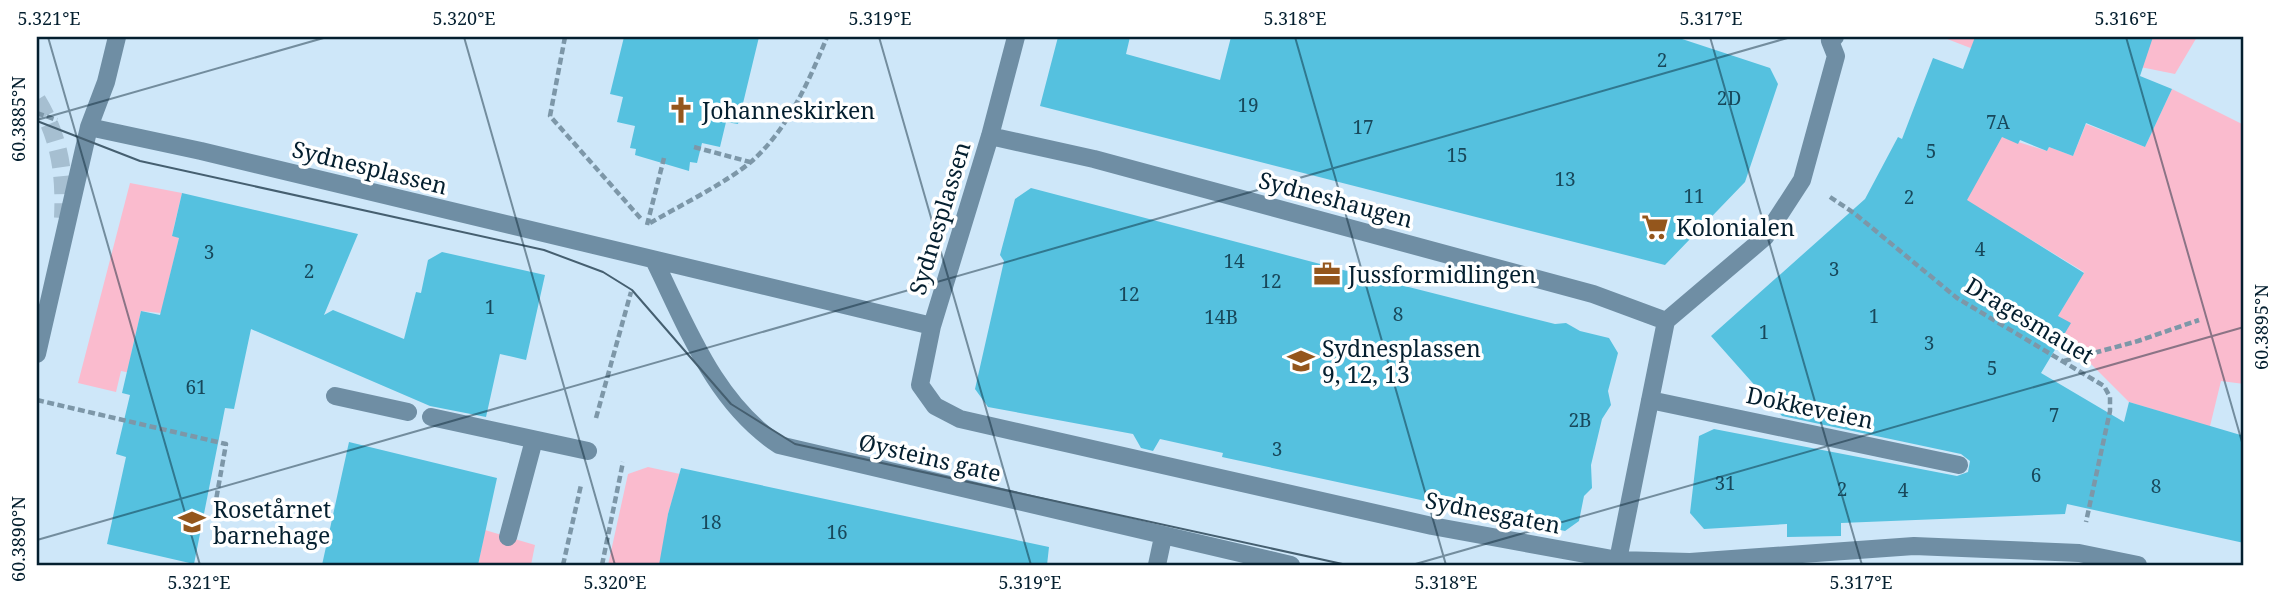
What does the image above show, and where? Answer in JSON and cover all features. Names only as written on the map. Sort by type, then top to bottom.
[{"type":"street","points":[[37,354],[89,127],[106,82],[117,37]]},
{"type":"street","name":"Sydnesplassen","points":[[89,127],[932,326],[990,136],[1016,37]]},
{"type":"street","points":[[1618,560],[1666,321],[1765,237],[1802,180],[1836,56],[1827,38]]},
{"type":"street","name":"Sydneshaugen","points":[[990,136],[1094,159],[1593,294],[1666,321]]},
{"type":"street","name":"Øysteins gate","points":[[646,259],[712,374],[753,428],[779,445],[1291,565]]},
{"type":"street","name":"Sydnesgaten","points":[[932,326],[920,385],[935,406],[960,419],[1432,526],[1618,560],[1690,562],[1914,546],[2079,553],[2138,565]]},
{"type":"street","points":[[335,396],[408,412]]},
{"type":"street","name":"Dokkeveien","points":[[1650,400],[1959,465]]},
{"type":"street","points":[[431,417],[588,451]]},
{"type":"street","points":[[508,537],[534,440]]},
{"type":"street","points":[[1157,565],[1163,537]]},
{"type":"path","points":[[565,37],[550,116],[647,225]]},
{"type":"path","points":[[647,225],[751,162],[776,135],[811,75],[827,37]]},
{"type":"path","points":[[694,147],[751,162]]},
{"type":"path","points":[[563,565],[588,451],[646,259],[647,225],[664,158]]},
{"type":"path","name":"Dragesmauet","points":[[1802,180],[1854,213],[1957,298],[2104,386],[2110,397],[2110,411],[2079,553]]},
{"type":"path","points":[[2063,361],[2138,341],[2199,320]]},
{"type":"path","points":[[37,400],[226,444],[215,500]]},
{"type":"path","points":[[602,565],[624,459]]},
{"type":"shaded area","points":[[1942,37],[2197,37],[2175,74],[2071,53],[2061,83]]},
{"type":"shaded area","points":[[2172,89],[2244,125],[2244,384],[2221,381],[2202,459],[2180,462],[2189,420],[2129,402],[2063,336],[2058,316],[2084,272],[2025,236],[2018,241],[1938,193],[1999,136],[2047,151],[2049,147],[2073,156],[2086,124],[2145,147]]},
{"type":"shaded area","points":[[130,183],[182,193],[172,235],[179,238],[161,313],[141,311],[131,354],[136,374],[121,371],[116,392],[78,383]]},
{"type":"shaded area","points":[[648,467],[680,474],[668,514],[660,565],[608,565],[628,474]]},
{"type":"shaded area","points":[[485,530],[535,545],[531,565],[478,565]]},
{"type":"building","name":"Johanneskirken","points":[[624,37],[759,37],[738,124],[726,122],[720,147],[702,143],[697,163],[690,162],[689,171],[635,155],[636,149],[630,148],[635,126],[617,122],[623,97],[610,94]]},
{"type":"building","points":[[1058,37],[1130,37],[1126,54],[1220,80],[1231,37],[1676,37],[1770,68],[1778,84],[1745,182],[1665,265],[1040,106]]},
{"type":"building","points":[[1975,37],[2153,37],[2140,76],[2172,89],[2145,147],[2086,123],[2073,156],[2049,147],[2047,151],[2020,140],[2018,144],[2002,137],[1967,200],[2084,273],[2058,316],[2071,323],[2041,373],[2124,422],[2129,402],[2244,436],[2244,543],[2067,504],[2065,514],[1841,523],[1841,536],[1787,537],[1787,524],[1704,529],[1690,513],[1699,436],[1714,429],[1957,476],[1968,472],[1970,461],[1961,454],[1782,416],[1711,336],[1865,199],[1898,137],[1902,139],[1933,58],[1963,69]]},
{"type":"building","name":"Sydnesplassen 9, 12, 13","points":[[1031,188],[1555,324],[1566,323],[1580,331],[1609,338],[1618,353],[1608,391],[1611,405],[1602,419],[1591,465],[1592,488],[1584,496],[1579,521],[1565,531],[1526,523],[1508,524],[1496,516],[1471,511],[1456,512],[1444,505],[1222,457],[1223,453],[1160,439],[1153,451],[1141,448],[1133,434],[988,407],[975,389],[1004,261],[1000,255],[1015,199]]},
{"type":"building","points":[[182,193],[358,234],[324,315],[333,310],[404,339],[416,292],[421,293],[428,260],[442,252],[545,275],[526,360],[500,354],[486,417],[430,406],[251,329],[234,409],[225,408],[194,564],[107,544],[126,457],[116,454],[130,395],[122,393],[141,311],[160,315],[179,238],[172,236]]},
{"type":"building","points":[[349,442],[497,478],[478,565],[322,565]]},
{"type":"building","points":[[681,468],[1049,547],[1047,565],[659,565],[668,514]]},
{"type":"tunnel","points":[[37,100],[56,142],[62,171],[63,218]]},
{"type":"tram line","points":[[37,121],[140,161],[544,250],[603,272],[632,290],[731,404],[795,444],[1347,565]]},
{"type":"place","name":"Johanneskirken","points":[[681,110]]},
{"type":"place","name":"Kolonialen","points":[[1655,227]]},
{"type":"place","name":"Jussformidlingen","points":[[1327,274]]},
{"type":"place","name":"Sydnesplassen 9, 12, 13","points":[[1301,361]]},
{"type":"place","name":"Rosetårnet barnehage","points":[[192,522]]}]
